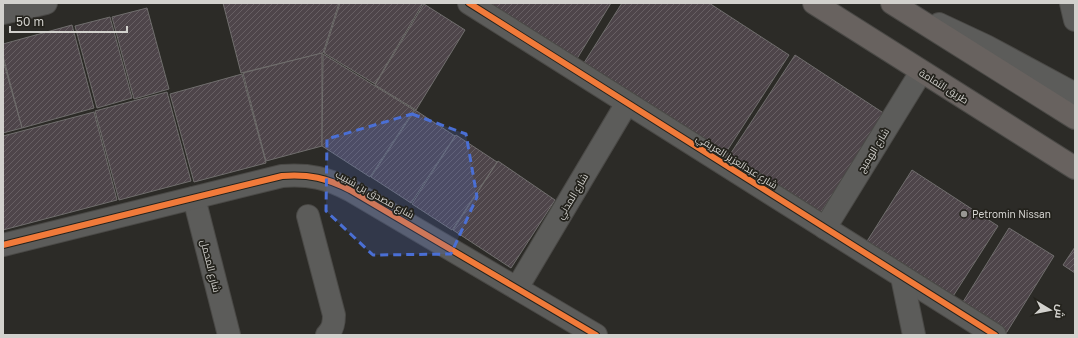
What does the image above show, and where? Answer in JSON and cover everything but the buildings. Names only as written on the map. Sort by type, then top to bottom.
[{"type":"main road","name":"طريق الثمامة","points":[[814,3],[1075,168]]},
{"type":"main road","points":[[893,3],[1075,118]]},
{"type":"street","points":[[3,13],[46,3]]},
{"type":"street","name":"شارع عبدالعزيز العريفي","points":[[469,3],[995,335]]},
{"type":"street","points":[[893,3],[986,46],[1075,94]]},
{"type":"street","points":[[1071,3],[1075,20]]},
{"type":"street","name":"شارع الهميج","points":[[825,228],[922,72]]},
{"type":"street","name":"شارع المدني","points":[[517,288],[627,103]]},
{"type":"street","name":"شارع مصدق بن شبيب","points":[[3,245],[282,176],[314,176],[327,179],[350,190],[596,335]]},
{"type":"street","name":"شارع المحمل","points":[[194,198],[229,335]]},
{"type":"street","points":[[308,216],[334,315],[332,327],[327,335]]},
{"type":"street","points":[[902,277],[914,335]]},
{"type":"highlighted area","points":[[412,114],[466,134],[477,197],[451,254],[373,255],[326,211],[327,139]]},
{"type":"cycle path","points":[[469,3],[995,335]]},
{"type":"cycle path","points":[[3,245],[282,176],[309,176],[333,182],[350,190],[596,335]]},
{"type":"place","name":"Petromin Nissan","points":[[964,214]]}]
